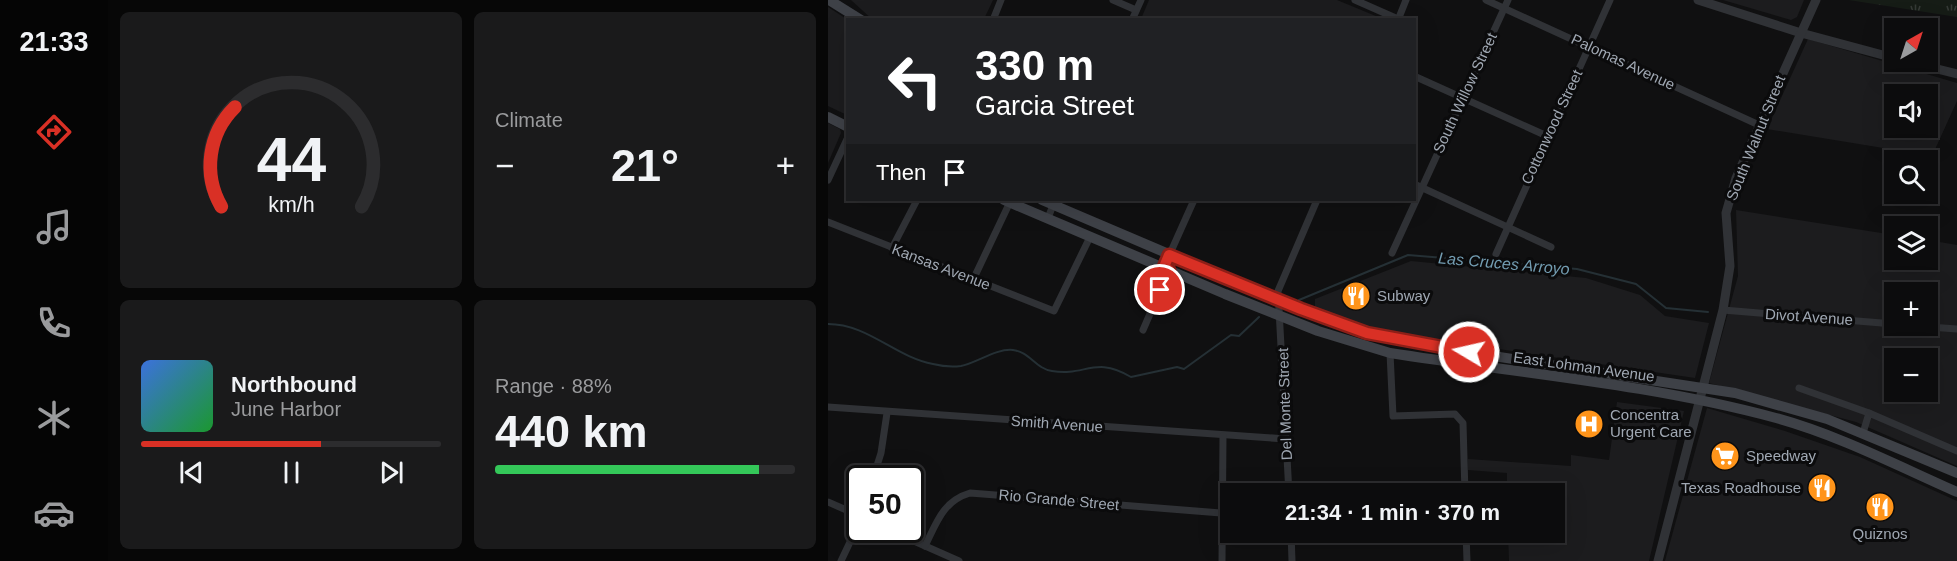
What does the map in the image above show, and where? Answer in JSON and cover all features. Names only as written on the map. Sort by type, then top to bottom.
[{"type":"main road","points":[[829,0],[857,16]]},
{"type":"main road","points":[[841,0],[857,16]]},
{"type":"main road","points":[[828,117],[846,126]]},
{"type":"main road","name":"East Lohman Avenue","points":[[1007,201],[1318,331],[1390,353],[1698,399],[1778,419],[1856,447],[1957,492]]},
{"type":"main road","name":"East Lohman Avenue","points":[[1050,201],[1169,255],[1279,296],[1367,333],[1412,342],[1701,386],[1780,406],[1863,433],[1957,473]]},
{"type":"main road","points":[[1778,419],[1780,406]]},
{"type":"main road","points":[[1856,447],[1863,433]]},
{"type":"street","points":[[994,18],[1001,0]]},
{"type":"street","points":[[1113,0],[1136,10]]},
{"type":"street","points":[[1133,18],[1141,0]]},
{"type":"street","points":[[1355,0],[1396,18]]},
{"type":"street","points":[[1398,18],[1406,0]]},
{"type":"street","name":"Palomas Avenue","points":[[1486,0],[1759,124]]},
{"type":"street","name":"South Willow Street","points":[[1418,186],[1508,0]]},
{"type":"street","name":"Cottonwood Street","points":[[1496,254],[1610,0]]},
{"type":"street","points":[[1698,0],[1801,33],[1884,55]]},
{"type":"street","name":"South Walnut Street","points":[[1658,561],[1690,440],[1701,386],[1723,310],[1730,266],[1726,213],[1736,178],[1816,0]]},
{"type":"street","points":[[1938,69],[1957,74]]},
{"type":"street","points":[[1416,77],[1547,136]]},
{"type":"street","points":[[828,180],[846,141]]},
{"type":"street","points":[[1418,186],[1551,248]]},
{"type":"street","points":[[892,248],[916,201]]},
{"type":"street","points":[[973,280],[1007,201]]},
{"type":"street","points":[[1048,218],[1050,201]]},
{"type":"street","points":[[1143,330],[1169,255],[1194,201]]},
{"type":"street","points":[[1279,296],[1317,201]]},
{"type":"street","name":"South Willow Street","points":[[1392,253],[1412,201]]},
{"type":"street","name":"Kansas Avenue","points":[[828,222],[1054,311],[1090,237]]},
{"type":"street","name":"Del Monte Street","points":[[1279,296],[1288,483]]},
{"type":"street","name":"Divot Avenue","points":[[1723,310],[1884,323]]},
{"type":"street","points":[[1938,328],[1957,329]]},
{"type":"street","points":[[1390,353],[1390,413],[1393,416],[1455,414],[1463,423],[1465,483]]},
{"type":"street","points":[[1799,388],[1869,413],[1957,451]]},
{"type":"street","name":"Smith Avenue","points":[[828,407],[887,413],[1286,439]]},
{"type":"street","points":[[877,465],[887,413]]},
{"type":"street","points":[[1863,433],[1869,413]]},
{"type":"street","points":[[1222,483],[1223,436]]},
{"type":"street","name":"Rio Grande Street","points":[[925,546],[943,509],[955,497],[970,493],[1220,513]]},
{"type":"street","points":[[828,502],[846,510]]},
{"type":"street","points":[[841,561],[850,543]]},
{"type":"street","points":[[918,543],[938,558],[959,561]]},
{"type":"street","points":[[1221,543],[1221,561]]},
{"type":"street","points":[[1292,543],[1293,561]]},
{"type":"street","points":[[1466,543],[1467,561]]},
{"type":"shaded area","points":[[851,0],[993,0],[984,18],[871,18]]},
{"type":"shaded area","points":[[1149,0],[1337,0],[1381,18],[1141,18]]},
{"type":"shaded area","points":[[1723,0],[1804,0],[1797,17],[1791,20]]},
{"type":"shaded area","points":[[828,7],[846,19],[846,115],[828,106]]},
{"type":"shaded area","points":[[1808,39],[1884,61],[1884,72],[1920,72],[1957,83],[1957,101],[1935,150],[1895,150],[1767,129]]},
{"type":"shaded area","points":[[828,123],[840,129],[841,133],[828,163]]},
{"type":"shaded area","points":[[1736,210],[1884,233],[1884,270],[1938,270],[1938,242],[1957,245],[1957,466],[1856,422],[1709,383],[1738,276]]},
{"type":"shaded area","points":[[1411,261],[1586,278],[1640,295],[1665,316],[1709,323],[1695,378],[1404,335],[1355,323],[1315,307],[1315,299]]},
{"type":"shaded area","points":[[1617,402],[1684,411],[1649,561],[1509,561],[1508,543],[1565,543],[1565,483],[1507,483],[1507,473],[1468,470],[1468,459],[1571,466],[1571,455],[1609,460]]},
{"type":"shaded area","points":[[1707,408],[1785,431],[1860,457],[1957,501],[1957,561],[1665,561]]},
{"type":"green space","points":[[1849,0],[1957,0],[1957,17]]},
{"type":"waterway","name":"Las Cruces Arroyo","points":[[1299,300],[1408,255],[1577,269],[1636,284],[1666,308],[1708,312]]},
{"type":"waterway","name":"Las Cruces Arroyo","points":[[828,324],[856,329],[906,355],[936,365],[961,366],[993,353],[1013,350],[1024,354],[1046,370],[1063,372],[1099,367],[1119,371],[1131,377],[1177,367],[1184,369],[1231,335],[1239,336],[1259,317]]},
{"type":"place","name":"Subway","points":[[1356,296]]},
{"type":"place","name":"Concentra Urgent Care","points":[[1589,424]]},
{"type":"place","name":"Speedway","points":[[1725,456]]},
{"type":"place","name":"Texas Roadhouse","points":[[1822,488]]},
{"type":"place","name":"Quiznos","points":[[1880,507]]},
{"type":"route","points":[[1160,290],[1169,270],[1164,267],[1169,255],[1323,318],[1367,333],[1469,352]]}]
